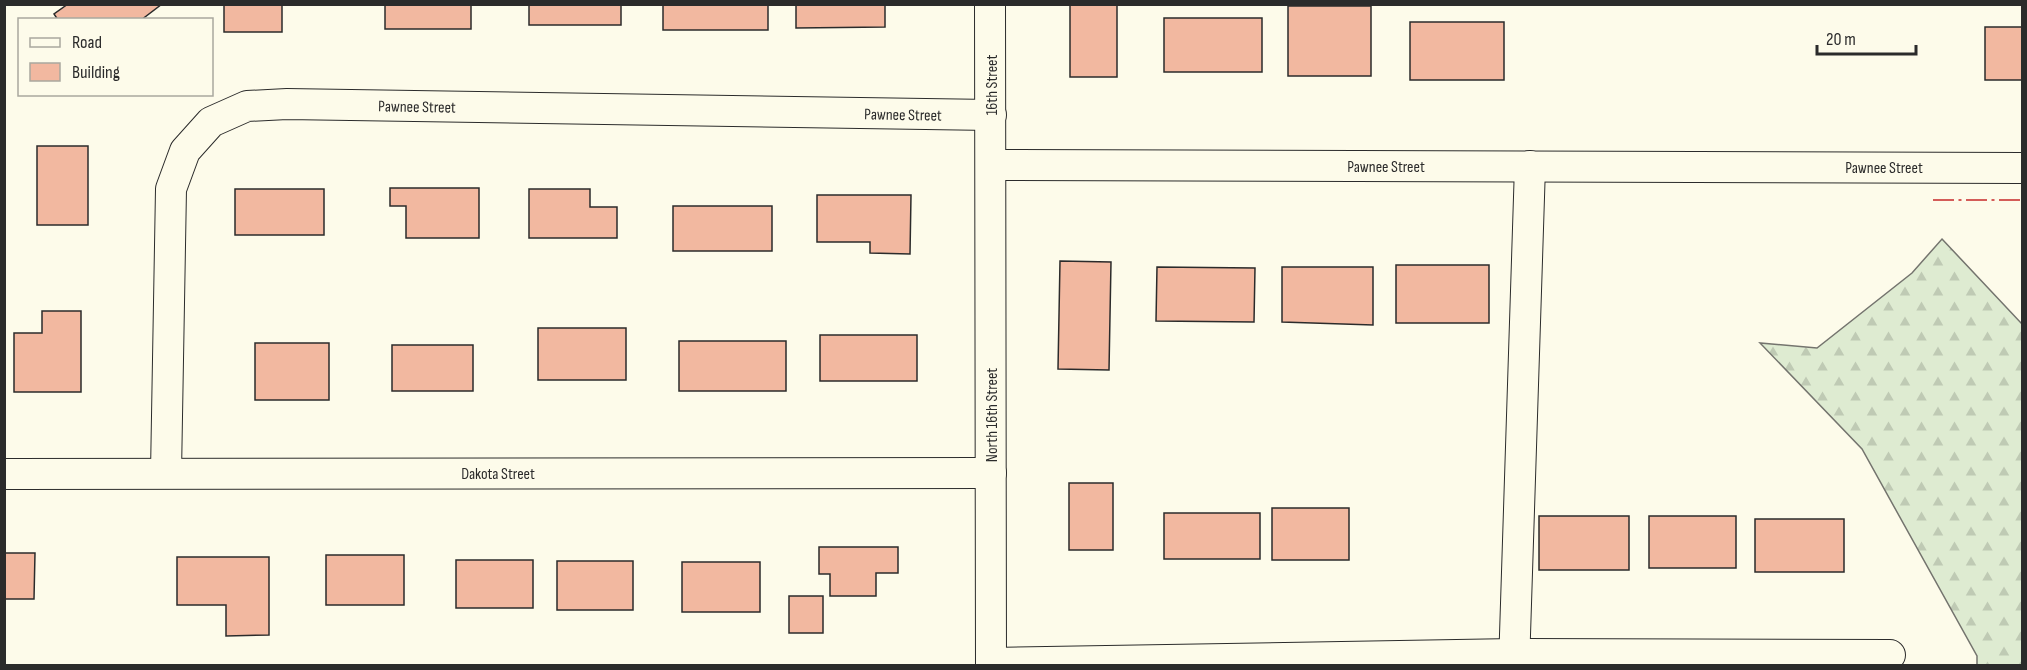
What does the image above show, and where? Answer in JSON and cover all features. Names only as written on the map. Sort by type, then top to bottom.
[{"type":"street","name":"16th Street","points":[[990,4],[991,165]]},
{"type":"street","name":"Pawnee Street","points":[[166,473],[171,189],[184,151],[211,122],[247,106],[299,104],[991,115]]},
{"type":"street","name":"Pawnee Street","points":[[991,165],[2022,168]]},
{"type":"street","name":"North 16th Street","points":[[991,165],[991,664]]},
{"type":"street","points":[[1514,660],[1530,166]]},
{"type":"street","name":"Dakota Street","points":[[4,474],[991,473]]},
{"type":"street","points":[[991,664],[1890,655]]},
{"type":"green space","points":[[1942,239],[2022,324],[2022,665],[1977,665],[1977,656],[1862,449],[1760,343],[1817,348],[1912,273]]},
{"type":"building","points":[[68,4],[162,4],[144,18],[57,18],[54,14]]},
{"type":"building","points":[[224,4],[282,4],[282,32],[224,32]]},
{"type":"building","points":[[385,4],[471,4],[471,29],[385,29]]},
{"type":"building","points":[[529,4],[621,4],[621,25],[529,25]]},
{"type":"building","points":[[663,4],[768,4],[768,30],[663,30]]},
{"type":"building","points":[[796,4],[885,4],[885,27],[796,28]]},
{"type":"building","points":[[1070,4],[1117,4],[1117,77],[1070,77]]},
{"type":"building","points":[[1288,6],[1371,6],[1371,76],[1288,76]]},
{"type":"building","points":[[1164,18],[1262,18],[1262,72],[1164,72]]},
{"type":"building","points":[[1410,22],[1504,22],[1504,80],[1410,80]]},
{"type":"building","points":[[1985,27],[2022,27],[2022,80],[1985,80]]},
{"type":"building","points":[[37,146],[88,146],[88,225],[37,225]]},
{"type":"building","points":[[390,188],[479,188],[479,238],[406,238],[406,206],[390,206]]},
{"type":"building","points":[[235,189],[324,189],[324,235],[235,235]]},
{"type":"building","points":[[529,189],[590,189],[590,207],[617,207],[617,238],[529,238]]},
{"type":"building","points":[[817,195],[911,195],[910,254],[870,253],[870,242],[817,242]]},
{"type":"building","points":[[673,206],[772,206],[772,251],[673,251]]},
{"type":"building","points":[[1060,261],[1111,262],[1109,370],[1058,369]]},
{"type":"building","points":[[1396,265],[1489,265],[1489,323],[1396,323]]},
{"type":"building","points":[[1157,267],[1255,268],[1254,322],[1156,321]]},
{"type":"building","points":[[1282,267],[1373,267],[1373,325],[1282,322]]},
{"type":"building","points":[[42,311],[81,311],[81,392],[14,392],[14,333],[42,333]]},
{"type":"building","points":[[538,328],[626,328],[626,380],[538,380]]},
{"type":"building","points":[[820,335],[917,335],[917,381],[820,381]]},
{"type":"building","points":[[679,341],[786,341],[786,391],[679,391]]},
{"type":"building","points":[[255,343],[329,343],[329,400],[255,400]]},
{"type":"building","points":[[392,345],[473,345],[473,391],[392,391]]},
{"type":"building","points":[[1069,483],[1113,483],[1113,550],[1069,550]]},
{"type":"building","points":[[1272,508],[1349,508],[1349,560],[1272,560]]},
{"type":"building","points":[[1164,513],[1260,513],[1260,559],[1164,559]]},
{"type":"building","points":[[1539,516],[1629,516],[1629,570],[1539,570]]},
{"type":"building","points":[[1649,516],[1736,516],[1736,568],[1649,568]]},
{"type":"building","points":[[1755,519],[1844,519],[1844,572],[1755,572]]},
{"type":"building","points":[[819,547],[898,547],[898,573],[876,573],[876,596],[830,596],[830,574],[819,574]]},
{"type":"building","points":[[4,553],[35,553],[34,599],[4,599]]},
{"type":"building","points":[[326,555],[404,555],[404,605],[326,605]]},
{"type":"building","points":[[177,557],[269,557],[269,635],[226,636],[226,605],[177,605]]},
{"type":"building","points":[[456,560],[533,560],[533,608],[456,608]]},
{"type":"building","points":[[557,561],[633,561],[633,610],[557,610]]},
{"type":"building","points":[[682,562],[760,562],[760,612],[682,612]]},
{"type":"building","points":[[789,596],[823,596],[823,633],[789,633]]},
{"type":"power","points":[[1933,200],[2022,200]]}]
